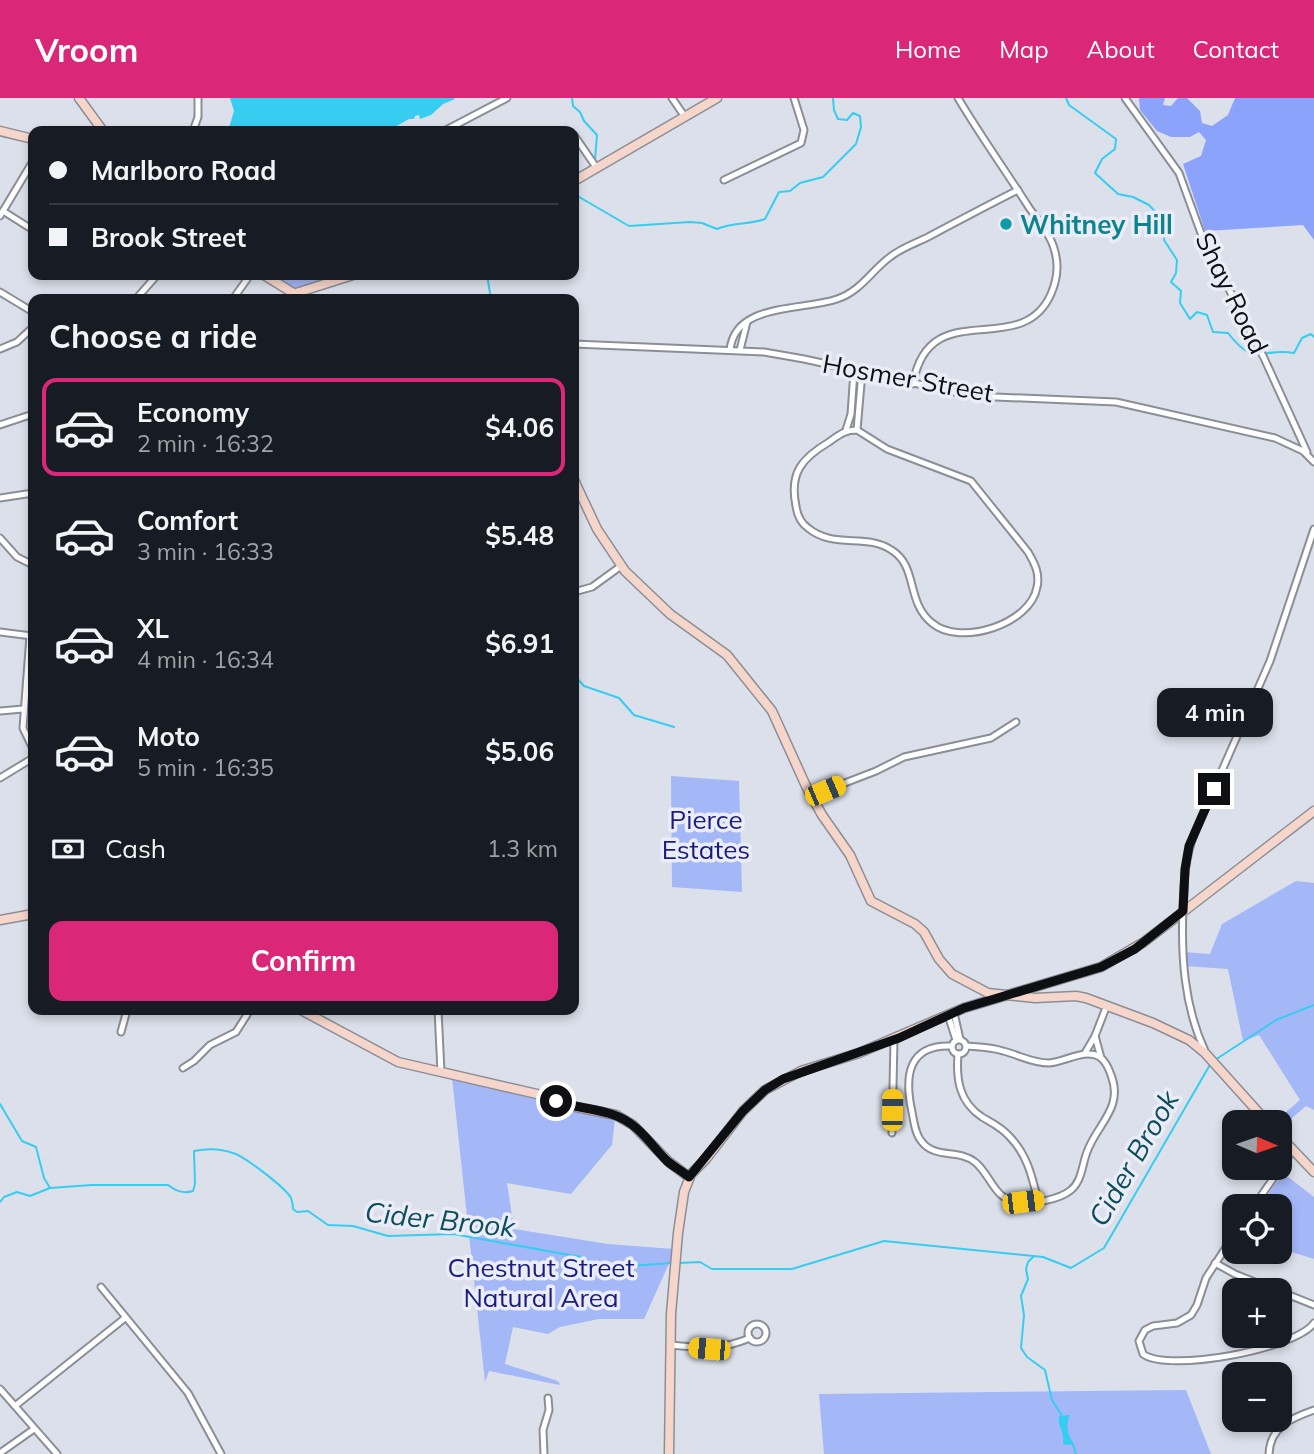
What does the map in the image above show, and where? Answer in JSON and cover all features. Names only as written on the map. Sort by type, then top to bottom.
[{"type":"street","points":[[79,98],[99,126]]},
{"type":"street","points":[[195,126],[198,117],[198,98]]},
{"type":"street","points":[[453,126],[507,98]]},
{"type":"street","points":[[673,98],[685,117]]},
{"type":"street","points":[[579,178],[717,98]]},
{"type":"street","points":[[724,180],[801,143],[804,130],[794,98]]},
{"type":"street","points":[[913,384],[921,355],[944,335],[1015,326],[1033,317],[1047,302],[1057,273],[1053,243],[958,98]]},
{"type":"street","name":"Shay Road","points":[[1125,98],[1179,173],[1202,236],[1312,460]]},
{"type":"street","points":[[0,131],[28,138]]},
{"type":"street","points":[[579,142],[596,167]]},
{"type":"street","points":[[28,168],[1,214],[28,228]]},
{"type":"street","points":[[730,350],[733,336],[766,311],[816,305],[855,291],[891,256],[1018,190]]},
{"type":"street","points":[[140,294],[153,280]]},
{"type":"street","points":[[272,280],[293,294],[336,280]]},
{"type":"street","points":[[0,292],[28,309]]},
{"type":"street","points":[[740,350],[747,323]]},
{"type":"street","points":[[0,349],[18,342],[28,332]]},
{"type":"street","name":"Hosmer Street","points":[[579,344],[740,350],[784,355],[973,396],[1126,404],[1275,438],[1294,446],[1312,460]]},
{"type":"street","points":[[846,430],[851,414],[854,370]]},
{"type":"street","points":[[857,429],[862,372]]},
{"type":"street","points":[[0,425],[28,416]]},
{"type":"street","points":[[857,429],[887,449],[971,481],[1036,565],[1037,589],[1032,601],[1020,615],[977,633],[944,631],[932,624],[920,611],[914,598],[909,572],[895,552],[875,542],[824,539],[806,527],[797,514],[793,492],[797,472],[805,458],[846,430],[857,429]]},
{"type":"street","points":[[579,491],[592,520],[621,566],[670,614],[712,642],[734,663],[778,719],[811,796],[850,855],[871,901],[924,932],[939,959],[952,974],[988,993],[1035,998],[1076,996],[1107,1004],[1171,1030],[1211,1060],[1256,1110]]},
{"type":"street","points":[[0,498],[28,494]]},
{"type":"street","points":[[1211,1060],[1193,1020],[1187,990],[1182,949],[1185,869],[1191,839],[1270,661],[1314,529]]},
{"type":"street","points":[[0,538],[17,557],[28,562]]},
{"type":"street","points":[[579,591],[592,587],[621,566]]},
{"type":"street","points":[[0,632],[28,636]]},
{"type":"street","points":[[28,668],[23,709],[23,727],[28,738]]},
{"type":"street","points":[[0,711],[23,709]]},
{"type":"street","points":[[811,796],[904,757],[991,738],[1016,722]]},
{"type":"street","points":[[0,778],[28,761]]},
{"type":"street","points":[[669,1454],[674,1263],[682,1202],[689,1177],[743,1111],[765,1090],[802,1071],[894,1040],[951,1014],[1110,963],[1135,949],[1314,811]]},
{"type":"street","points":[[0,920],[28,915]]},
{"type":"street","points":[[1085,1053],[1095,1036],[1107,1004]]},
{"type":"street","points":[[951,1014],[958,1040],[966,1046],[992,1048],[1039,1062],[1062,1061],[1085,1053],[1101,1058]]},
{"type":"street","points":[[121,1032],[126,1015]]},
{"type":"street","points":[[183,1068],[198,1058],[210,1045],[236,1032],[247,1015]]},
{"type":"street","points":[[310,1015],[388,1058],[537,1094],[576,1108],[616,1115],[634,1125],[668,1162],[689,1177]]},
{"type":"street","points":[[438,1015],[438,1071]]},
{"type":"street","points":[[958,1040],[952,1046],[932,1046],[922,1051],[913,1061],[909,1075],[915,1129],[922,1142],[931,1150],[973,1160],[1005,1199],[1014,1202],[1057,1198],[1069,1193],[1076,1186],[1087,1150],[1111,1113],[1114,1103],[1113,1080],[1101,1058],[1095,1036]]},
{"type":"street","points":[[892,1133],[894,1040]]},
{"type":"street","points":[[952,1046],[958,1054],[957,1077],[964,1098],[981,1116],[998,1125],[1020,1148],[1027,1161],[1038,1200]]},
{"type":"street","points":[[958,1054],[963,1053],[966,1046]]},
{"type":"street","points":[[1262,1194],[1293,1150],[1314,1172]]},
{"type":"street","points":[[1222,1253],[1206,1279],[1191,1315],[1181,1322],[1151,1327],[1143,1332],[1139,1343],[1144,1355],[1155,1359],[1227,1358],[1299,1336],[1314,1323]]},
{"type":"street","points":[[1215,1263],[1245,1278]]},
{"type":"street","points":[[101,1287],[188,1393],[221,1454]]},
{"type":"street","points":[[1292,1297],[1314,1305]]},
{"type":"street","points":[[15,1406],[125,1318]]},
{"type":"street","points":[[670,1345],[709,1349],[727,1347],[750,1338]]},
{"type":"street","points":[[0,1389],[57,1454]]},
{"type":"street","points":[[544,1454],[543,1430],[550,1410],[548,1398]]},
{"type":"street","points":[[1269,1454],[1271,1440],[1284,1424],[1296,1416],[1314,1410]]},
{"type":"street","points":[[0,1453],[34,1429]]},
{"type":"green space","points":[[272,280],[336,280],[293,294]]},
{"type":"green space","name":"Pierce Estates","points":[[671,776],[739,781],[742,892],[672,887]]},
{"type":"green space","points":[[1296,881],[1314,883],[1314,1110],[1306,1106],[1292,1118],[1292,1110],[1288,1110],[1300,1100],[1259,1035],[1243,1041],[1228,969],[1184,966],[1183,952],[1210,954],[1222,924]]},
{"type":"green space","name":"Chestnut Street Natural Area","points":[[452,1078],[615,1119],[612,1145],[571,1194],[507,1183],[514,1229],[608,1244],[673,1249],[672,1257],[644,1319],[599,1319],[560,1327],[548,1334],[513,1327],[505,1364],[555,1380],[560,1385],[489,1371],[485,1382]]},
{"type":"green space","points":[[1278,1180],[1292,1180],[1314,1197],[1314,1259],[1292,1252],[1292,1194],[1268,1194]]},
{"type":"green space","points":[[1186,1390],[1211,1454],[824,1454],[819,1394]]},
{"type":"shaded area","points":[[230,98],[455,99],[443,104],[431,115],[420,119],[419,115],[415,116],[414,119],[397,126],[230,126],[234,111]]},
{"type":"shaded area","points":[[1139,98],[1165,98],[1163,105],[1171,106],[1178,98],[1187,98],[1200,111],[1202,123],[1212,126],[1228,115],[1235,98],[1314,98],[1314,240],[1303,225],[1205,231],[1183,164],[1201,156],[1206,140],[1199,132],[1190,137],[1171,137],[1157,131],[1140,110]]},
{"type":"shaded area","points":[[1070,1415],[1068,1430],[1074,1444],[1066,1445],[1063,1443],[1059,1416]]},
{"type":"waterway","points":[[572,98],[573,106],[597,135],[595,160]]},
{"type":"waterway","points":[[579,197],[629,226],[690,222],[717,229],[765,219],[779,192],[790,191],[800,183],[823,177],[856,144],[861,127],[860,116],[853,113],[847,120],[838,119],[833,98]]},
{"type":"waterway","points":[[1066,98],[1069,105],[1116,139],[1115,149],[1102,159],[1095,173],[1118,194],[1133,197],[1149,205],[1160,217],[1165,228],[1164,240],[1177,260],[1176,273],[1171,282],[1181,291],[1180,303],[1190,319],[1197,312],[1207,315],[1213,332],[1228,333],[1237,344],[1252,354],[1294,353],[1302,338],[1311,334],[1314,337]]},
{"type":"waterway","points":[[579,173],[592,165]]},
{"type":"waterway","points":[[488,280],[490,294]]},
{"type":"waterway","points":[[579,680],[584,686],[619,698],[634,715],[674,727]]},
{"type":"waterway","name":"Cider Brook","points":[[1215,1060],[1276,1020],[1314,1005]]},
{"type":"waterway","name":"Cider Brook","points":[[680,1263],[700,1262],[712,1269],[792,1269],[884,1241],[1043,1257],[1071,1268],[1104,1248],[1211,1063]]},
{"type":"waterway","points":[[0,1104],[22,1141],[36,1147],[44,1178],[50,1188]]},
{"type":"waterway","name":"Cider Brook","points":[[0,1202],[4,1197],[17,1192],[30,1196],[50,1188],[92,1185],[168,1185],[180,1191],[193,1191],[194,1151],[218,1149],[238,1155],[255,1166],[288,1193],[293,1209],[297,1212],[308,1211],[328,1225],[353,1226],[388,1236],[453,1234],[581,1257],[602,1268],[671,1263]]},
{"type":"waterway","points":[[1034,1256],[1028,1262],[1028,1279],[1021,1296],[1024,1315],[1021,1348],[1027,1357],[1045,1370],[1052,1400],[1062,1416]]},
{"type":"waterway","points":[[1073,1445],[1076,1454]]},
{"type":"place","name":"Whitney Hill","points":[[1006,224]]},
{"type":"route","points":[[556,1101],[625,1119],[634,1125],[668,1162],[689,1177],[757,1096],[783,1079],[899,1038],[964,1008],[1101,967],[1144,943],[1183,911],[1183,887],[1189,846],[1214,789]]}]
